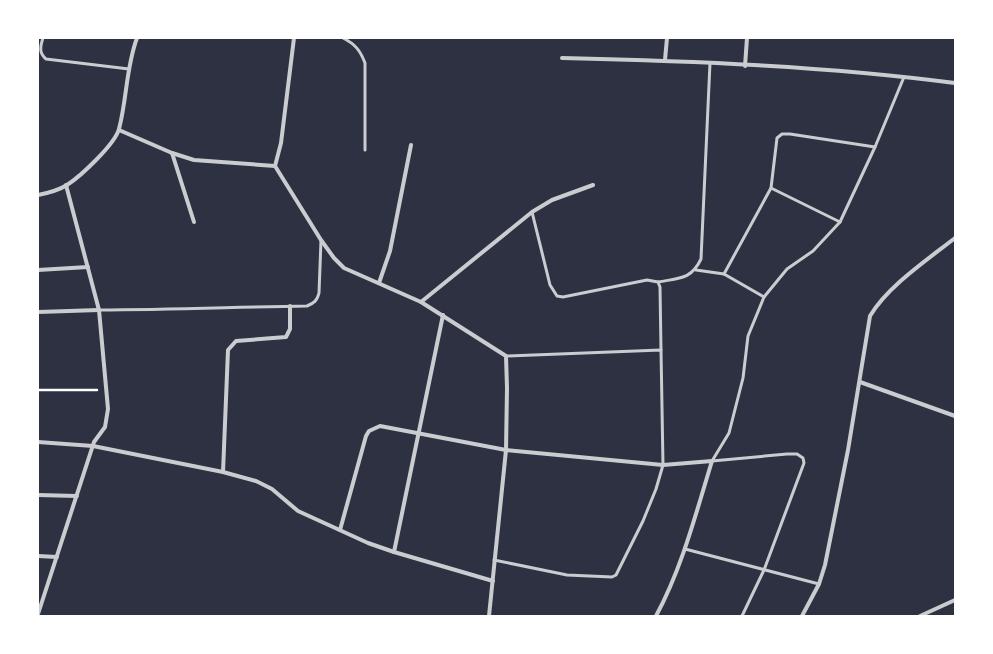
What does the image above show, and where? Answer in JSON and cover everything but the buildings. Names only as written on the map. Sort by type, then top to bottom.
[{"type":"street","points":[[38,194],[66,185],[89,167],[108,146],[119,130],[128,69],[137,38]]},
{"type":"street","points":[[294,38],[281,143],[275,166],[321,240],[334,258],[344,268],[422,302],[506,356],[508,388],[506,450],[489,616]]},
{"type":"street","points":[[665,60],[667,38]]},
{"type":"street","points":[[745,66],[747,38]]},
{"type":"street","points":[[562,58],[665,60],[904,77],[955,83]]},
{"type":"street","points":[[119,130],[172,153],[194,160],[275,166]]},
{"type":"street","points":[[379,283],[390,251],[411,145]]},
{"type":"street","points":[[172,153],[194,222]]},
{"type":"street","points":[[38,614],[93,446],[96,438],[105,427],[108,409],[100,310],[66,185]]},
{"type":"street","points":[[422,302],[532,212],[552,200],[593,185]]},
{"type":"street","points":[[802,616],[819,584],[825,565],[860,382],[870,316],[877,304],[929,258],[955,238]]},
{"type":"street","points":[[38,270],[88,267]]},
{"type":"street","points":[[223,472],[228,350],[236,342],[286,337],[290,328],[290,306]]},
{"type":"street","points":[[38,312],[100,310]]},
{"type":"street","points":[[394,552],[443,315]]},
{"type":"street","points":[[860,382],[955,416]]},
{"type":"street","points":[[340,530],[366,436],[369,431],[380,426],[506,450],[663,465],[712,462],[685,548],[665,598],[656,616]]},
{"type":"street","points":[[38,442],[93,446],[223,472],[256,481],[272,488],[298,511],[340,530],[394,552],[493,581]]},
{"type":"street","points":[[38,495],[77,496]]},
{"type":"street","points":[[38,556],[57,557]]},
{"type":"street","points":[[920,616],[955,600]]},
{"type":"lane","points":[[343,38],[353,43],[360,52],[365,63],[365,150]]},
{"type":"lane","points":[[41,39],[40,51],[42,56],[46,59],[128,69]]},
{"type":"lane","points":[[532,212],[550,285],[557,296],[564,297],[647,280],[658,282],[687,277],[696,270],[701,259],[710,63]]},
{"type":"lane","points":[[712,462],[729,433],[743,378],[748,336],[764,297],[787,269],[813,252],[840,222],[875,147],[904,77]]},
{"type":"lane","points":[[724,274],[771,188],[777,138],[782,134],[875,147]]},
{"type":"lane","points":[[771,188],[840,222]]},
{"type":"lane","points":[[100,310],[307,306],[314,303],[317,299],[321,240]]},
{"type":"lane","points":[[696,270],[724,274],[764,297]]},
{"type":"lane","points":[[494,560],[567,575],[612,577],[616,575],[643,521],[656,489],[663,465],[660,287],[658,282]]},
{"type":"lane","points":[[506,356],[661,350]]},
{"type":"lane","points":[[712,462],[797,454],[803,458],[804,463],[764,570],[742,616]]},
{"type":"lane","points":[[685,548],[819,584]]},
{"type":"path","points":[[38,390],[106,390]]}]
